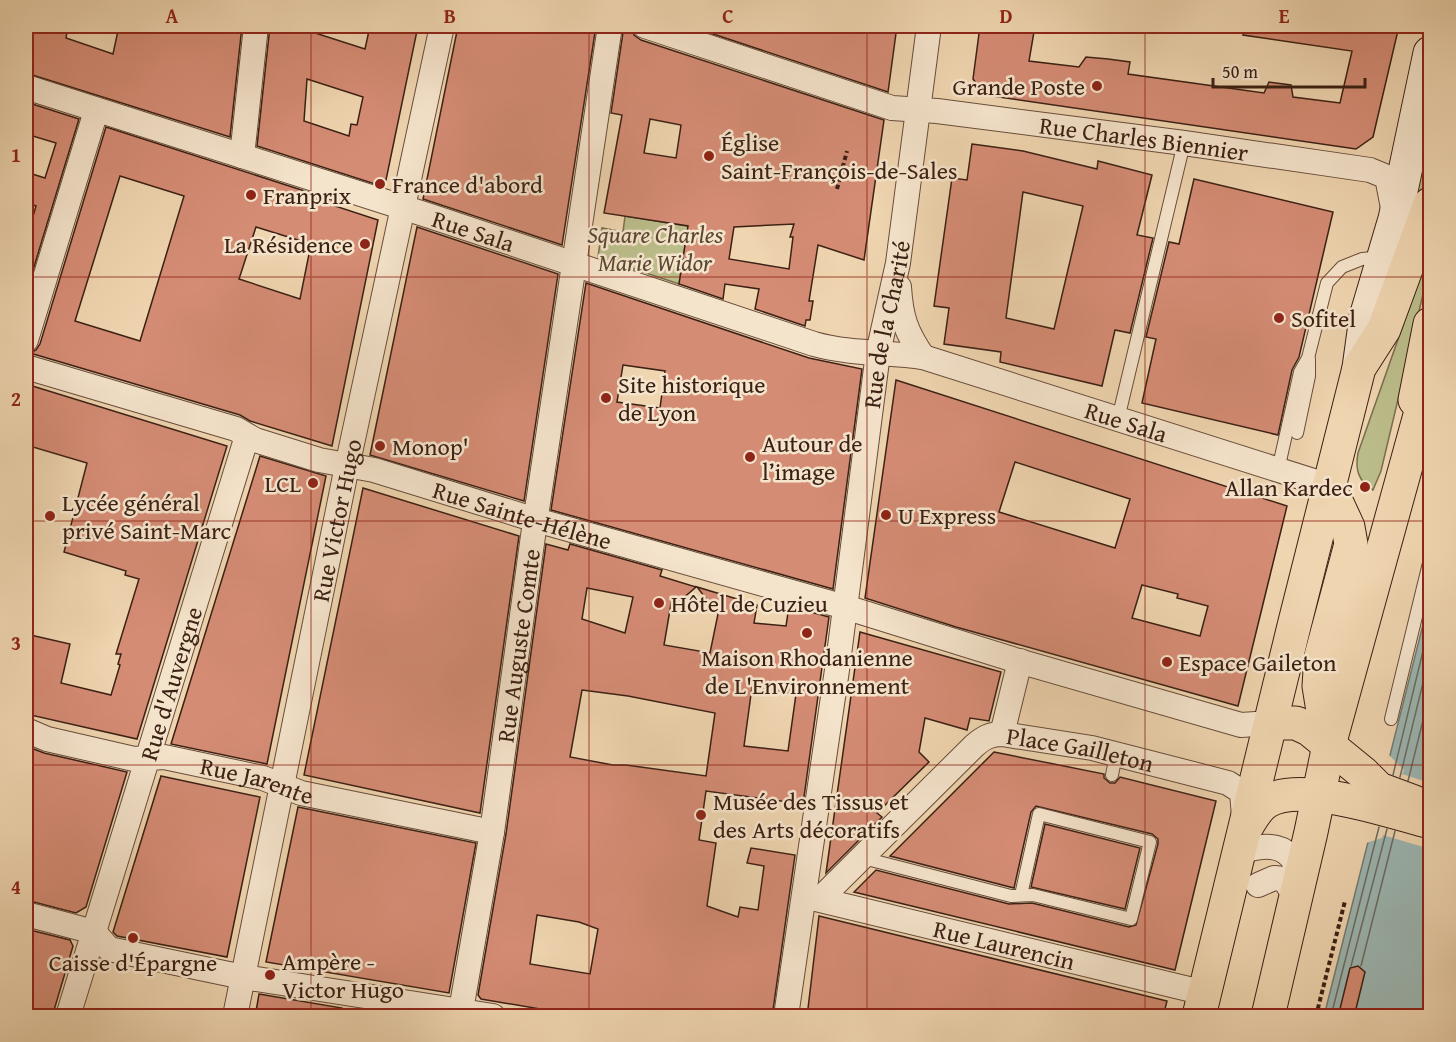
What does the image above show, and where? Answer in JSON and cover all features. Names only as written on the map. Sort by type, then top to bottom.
[{"type":"main road","points":[[1202,1005],[1243,840],[1256,724],[1329,486],[1359,369],[1366,317],[1395,219],[1431,52]]},
{"type":"main road","points":[[1359,369],[1384,329],[1431,204]]},
{"type":"main road","points":[[1389,526],[1431,324]]},
{"type":"main road","points":[[1268,1017],[1299,888],[1329,745],[1431,379]]},
{"type":"main road","points":[[1329,486],[1348,527],[1351,544],[1321,656],[1319,686],[1329,745]]},
{"type":"main road","points":[[1256,724],[1296,723],[1309,729],[1364,772],[1376,798],[1431,822]]},
{"type":"main road","points":[[1243,840],[1255,813],[1265,802],[1289,794],[1376,798],[1431,808]]},
{"type":"street","points":[[242,156],[256,26]]},
{"type":"street","name":"Rue Victor Hugo","points":[[235,1017],[347,466],[442,26]]},
{"type":"street","name":"Rue Auguste Comte","points":[[460,1014],[492,832],[610,26]]},
{"type":"street","name":"Rue Charles Biennier","points":[[645,26],[892,108],[1184,143],[1370,170]]},
{"type":"street","name":"Rue de la Charité","points":[[786,1017],[812,897],[845,607],[878,353],[898,262],[929,26]]},
{"type":"street","name":"Rue Sala","points":[[26,87],[836,350],[923,357],[1329,486]]},
{"type":"street","points":[[1370,170],[1391,166],[1403,117],[1422,99]]},
{"type":"street","points":[[26,339],[96,111]]},
{"type":"street","points":[[1370,170],[1388,177],[1395,219]]},
{"type":"street","points":[[898,262],[903,323],[923,357]]},
{"type":"street","name":"Rue Sainte-Hélène","points":[[26,367],[236,429],[265,444],[319,460],[374,470],[536,520],[845,607],[1020,661]]},
{"type":"street","name":"Rue d'Auvergne","points":[[68,1017],[247,436]]},
{"type":"street","points":[[1020,661],[1256,724]]},
{"type":"street","name":"Place Gailleton","points":[[1020,661],[1002,734],[1092,748],[1114,765],[1228,783],[1242,792],[1243,840]]},
{"type":"street","name":"Rue Jarente","points":[[26,730],[47,739],[134,759],[164,757],[262,778],[312,796],[492,832]]},
{"type":"street","points":[[812,897],[863,858],[983,738],[991,734],[1002,734]]},
{"type":"street","points":[[1243,840],[1258,847],[1277,847],[1291,856],[1299,888]]},
{"type":"street","points":[[1258,885],[1274,878],[1284,879],[1299,888]]},
{"type":"street","name":"Rue Laurencin","points":[[812,897],[1202,1005]]},
{"type":"street","points":[[26,914],[94,932],[109,949],[243,977],[460,1014],[493,1017]]},
{"type":"lane","points":[[1118,419],[1184,143]]},
{"type":"lane","points":[[1278,470],[1300,372],[1308,358],[1327,284],[1342,267],[1362,259],[1384,257]]},
{"type":"lane","points":[[1297,433],[1309,376],[1308,358]]},
{"type":"lane","points":[[1391,719],[1431,559]]},
{"type":"lane","points":[[863,858],[1011,896],[1033,895],[1131,919],[1150,842],[1100,826],[1039,814],[1021,895]]},
{"type":"path","points":[[837,189],[847,150]]},
{"type":"path","points":[[1316,1017],[1345,901]]},
{"type":"green space","points":[[1430,109],[1430,171],[1401,254]]},
{"type":"green space","name":"Square Charles Marie Widor","points":[[625,216],[688,226],[679,284],[598,257],[602,228],[623,232]]},
{"type":"green space","points":[[1426,260],[1430,261],[1430,265],[1381,471],[1373,490],[1361,479],[1357,464],[1358,453]]},
{"type":"water","points":[[1430,597],[1430,1016],[1324,1016]]},
{"type":"pier","points":[[1389,755],[1404,770],[1402,774],[1430,783],[1430,849],[1383,835],[1382,838],[1366,843]]},
{"type":"building","points":[[26,26],[68,26],[66,38],[113,54],[119,26],[242,26],[230,137],[26,73]]},
{"type":"building","points":[[270,26],[311,26],[309,31],[365,49],[370,26],[418,26],[386,180],[378,185],[257,146]],"holes":[[[307,79],[363,97],[357,125],[351,124],[349,136],[304,121]]]},
{"type":"building","points":[[458,26],[596,26],[562,245],[423,199]]},
{"type":"building","points":[[624,26],[631,26],[634,35],[641,40],[884,120],[864,260],[818,245],[809,301],[813,301],[810,320],[806,320],[805,326],[755,309],[759,289],[725,284],[723,299],[679,284],[688,226],[604,213],[622,115],[611,113]],"holes":[[[650,119],[681,125],[676,158],[644,153]],[[794,224],[790,237],[793,237],[789,269],[729,259],[734,227]]]},
{"type":"building","points":[[689,26],[784,28],[784,26],[897,26],[888,92]]},
{"type":"building","name":"Grande Poste","points":[[980,26],[1035,26],[1029,61],[1079,67],[1086,57],[1108,59],[1130,62],[1128,74],[1264,93],[1269,82],[1291,85],[1293,97],[1340,103],[1352,51],[1243,35],[1244,26],[1399,26],[1373,137],[1356,149],[985,95],[973,79]]},
{"type":"building","points":[[26,102],[79,119],[26,293],[26,240],[36,206],[26,202],[26,172],[45,178],[56,143],[26,134]]},
{"type":"building","points":[[106,127],[342,203],[335,206],[378,220],[332,446],[250,421],[240,415],[30,353],[40,344]],"holes":[[[120,176],[184,196],[140,341],[75,321]],[[256,227],[311,244],[300,299],[239,279]]]},
{"type":"building","points":[[972,144],[1023,151],[1097,169],[1098,161],[1152,175],[1137,235],[1153,238],[1130,333],[1115,330],[1102,386],[1000,362],[1001,352],[944,344],[949,308],[934,306],[952,178],[967,180]],"holes":[[[1023,192],[1083,206],[1054,329],[1006,318]]]},
{"type":"building","points":[[1194,179],[1333,212],[1299,357],[1292,370],[1278,435],[1142,403],[1156,339],[1146,337],[1169,242],[1179,244]]},
{"type":"building","points":[[417,227],[558,274],[524,501],[370,455]]},
{"type":"building","points":[[586,283],[809,358],[862,369],[833,589],[551,510]],"holes":[[[623,365],[665,371],[660,408],[617,402]]]},
{"type":"building","points":[[896,380],[1287,506],[1238,706],[956,627],[865,598]],"holes":[[[1015,462],[1130,499],[1115,548],[999,512]],[[1142,585],[1178,594],[1177,598],[1208,606],[1200,636],[1132,618]]]},
{"type":"building","points":[[26,384],[227,446],[137,739],[26,714],[26,634],[70,644],[61,683],[111,695],[120,665],[118,664],[121,654],[116,654],[139,579],[125,575],[126,571],[64,552],[87,463],[26,445]]},
{"type":"building","points":[[260,456],[326,476],[267,764],[171,744]]},
{"type":"building","points":[[363,488],[519,536],[480,813],[304,775]]},
{"type":"building","points":[[546,544],[568,550],[570,544],[662,570],[660,576],[696,587],[681,600],[672,598],[664,645],[710,653],[718,614],[697,587],[757,605],[754,623],[786,626],[789,606],[829,617],[803,804],[706,791],[699,840],[716,843],[707,906],[738,917],[740,907],[758,910],[764,866],[747,863],[751,848],[795,855],[772,1017],[587,1017],[481,999],[478,995],[506,834]],"holes":[[[587,588],[633,597],[625,633],[582,619]],[[752,687],[796,694],[788,751],[744,746]],[[582,690],[628,696],[715,713],[706,776],[613,765],[570,757]],[[537,915],[579,922],[598,929],[590,974],[530,964]]]},
{"type":"building","points":[[860,632],[1001,672],[989,721],[970,718],[967,730],[925,718],[919,752],[929,762],[877,813],[882,817],[826,873]]},
{"type":"building","points":[[26,746],[44,753],[127,772],[86,907],[76,913],[26,900]]},
{"type":"building","points":[[994,752],[1104,774],[1104,778],[1110,783],[1115,783],[1120,777],[1216,801],[1175,970],[854,892],[876,870],[1009,904],[1032,903],[1129,927],[1136,925],[1158,844],[1158,839],[1152,834],[1036,806],[1031,812],[1014,888],[890,856]]},
{"type":"building","points":[[161,776],[260,797],[227,957],[117,936],[113,932]]},
{"type":"building","points":[[298,807],[476,843],[449,993],[266,962]]},
{"type":"building","points":[[1045,824],[1140,848],[1125,909],[1031,887]]},
{"type":"building","points":[[819,916],[1167,1001],[1163,1017],[807,1017]]},
{"type":"building","points":[[26,929],[70,940],[73,946],[52,1017],[26,1017]]},
{"type":"building","points":[[1358,966],[1365,972],[1354,1017],[1338,1017],[1350,968]]},
{"type":"building","points":[[259,994],[342,1008],[341,1017],[255,1017]]},
{"type":"place","name":"Grande Poste","points":[[1097,86]]},
{"type":"place","name":"Église Saint-François-de-Sales","points":[[709,156]]},
{"type":"place","name":"France d'abord","points":[[380,184]]},
{"type":"place","name":"Franprix","points":[[251,195]]},
{"type":"place","name":"La Résidence","points":[[365,244]]},
{"type":"place","name":"Sofitel","points":[[1279,318]]},
{"type":"place","name":"Site historique de Lyon","points":[[606,398]]},
{"type":"place","name":"Monop'","points":[[380,446]]},
{"type":"place","name":"Autour de l’image","points":[[750,457]]},
{"type":"place","name":"LCL","points":[[313,483]]},
{"type":"place","name":"Allan Kardec","points":[[1365,487]]},
{"type":"place","name":"U Express","points":[[886,515]]},
{"type":"place","name":"Lycée général privé Saint-Marc","points":[[50,516]]},
{"type":"place","name":"Hôtel de Cuzieu","points":[[659,603]]},
{"type":"place","name":"Maison Rhodanienne de L'Environnement","points":[[807,633]]},
{"type":"place","name":"Espace Gaileton","points":[[1167,662]]},
{"type":"place","name":"Musée des Tissus et des Arts décoratifs","points":[[701,815]]},
{"type":"place","name":"Caisse d'Épargne","points":[[133,938]]},
{"type":"place","name":"Ampère - Victor Hugo","points":[[270,975]]}]
